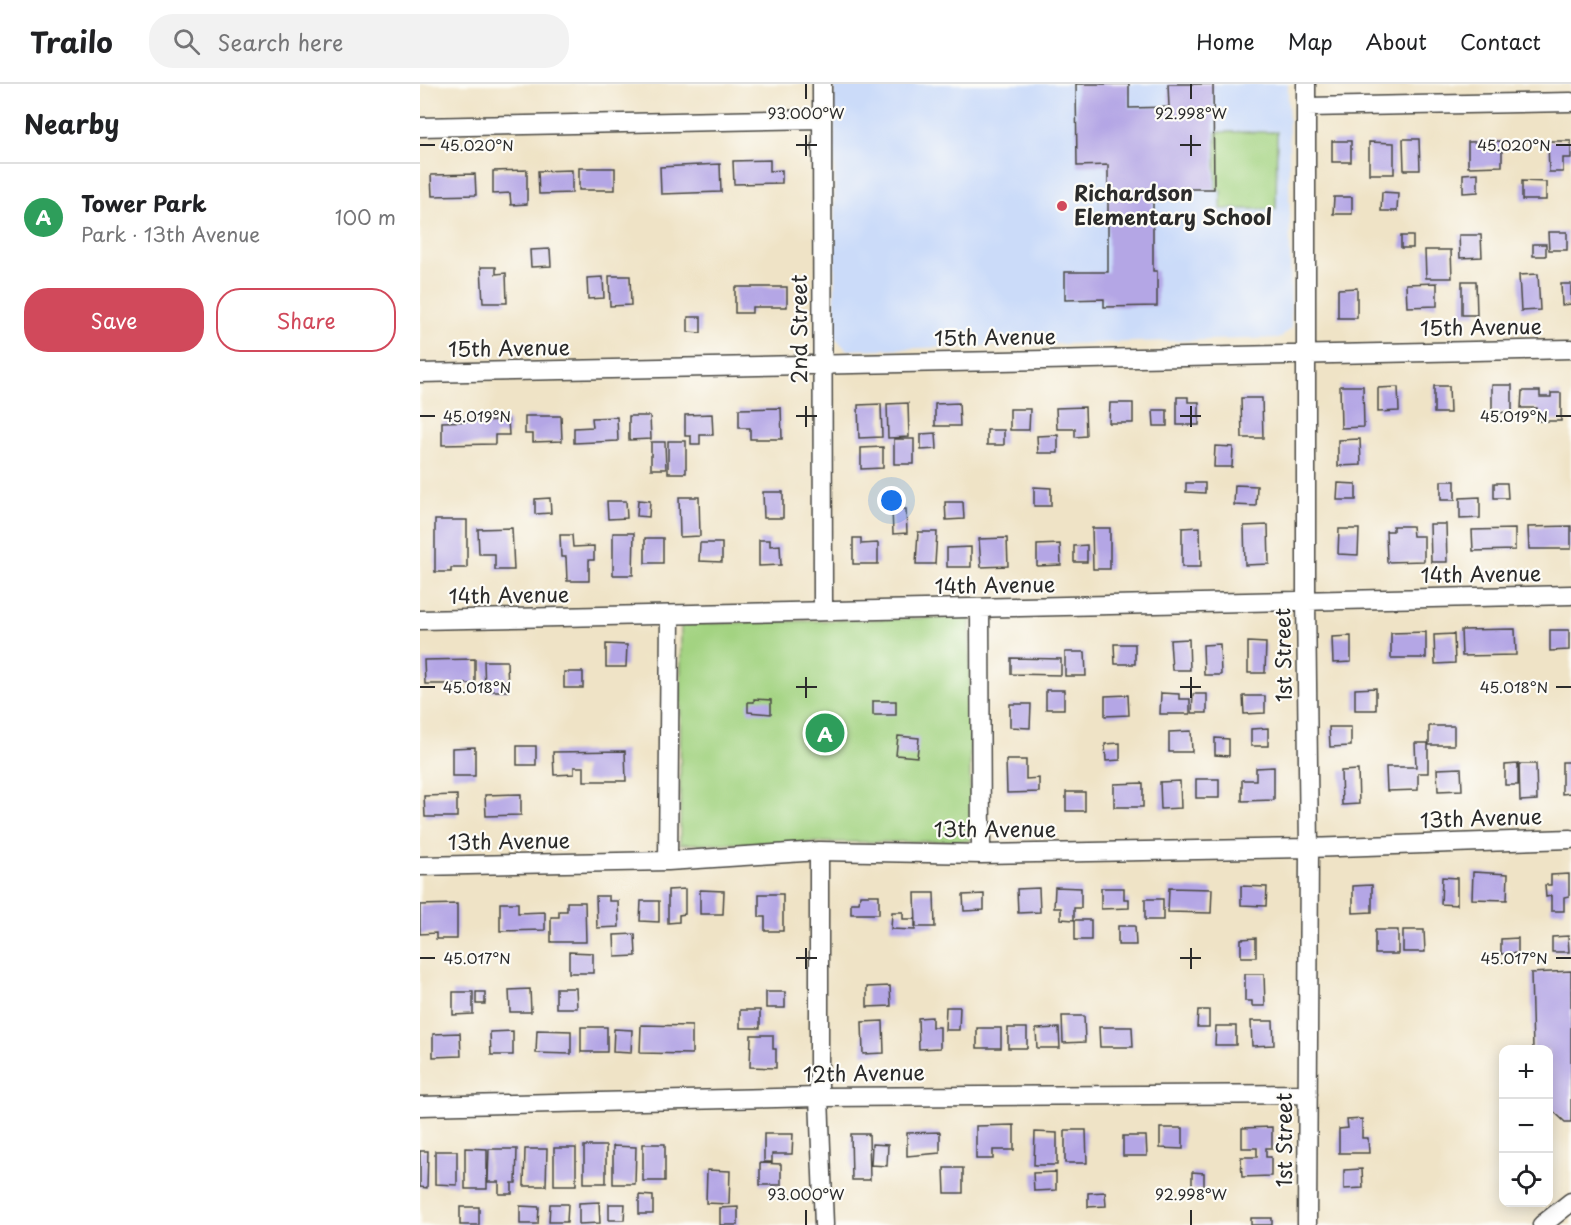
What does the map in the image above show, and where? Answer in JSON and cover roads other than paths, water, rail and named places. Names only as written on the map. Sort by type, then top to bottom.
[{"type":"street","name":"2nd Street","points":[[822,84],[823,611]]},
{"type":"street","name":"1st Street","points":[[1306,84],[1306,601],[1309,848],[1307,1225]]},
{"type":"street","points":[[1307,107],[1571,102]]},
{"type":"street","points":[[420,127],[822,120]]},
{"type":"street","name":"15th Avenue","points":[[420,373],[1571,349]]},
{"type":"street","name":"14th Avenue","points":[[420,620],[1571,595]]},
{"type":"street","points":[[980,609],[981,854]]},
{"type":"street","points":[[668,861],[670,615]]},
{"type":"street","name":"13th Avenue","points":[[420,866],[668,861],[819,851],[981,854],[1309,848],[1571,839]]},
{"type":"street","points":[[819,851],[819,1097],[824,1225]]},
{"type":"street","name":"12th Avenue","points":[[420,1106],[819,1097],[1308,1094]]},
{"type":"street","points":[[1542,1225],[1571,1202]]},
{"type":"place","name":"Richardson Elementary School","points":[[1062,206]]},
{"type":"place","name":"Tower Park","points":[[825,733]]}]
